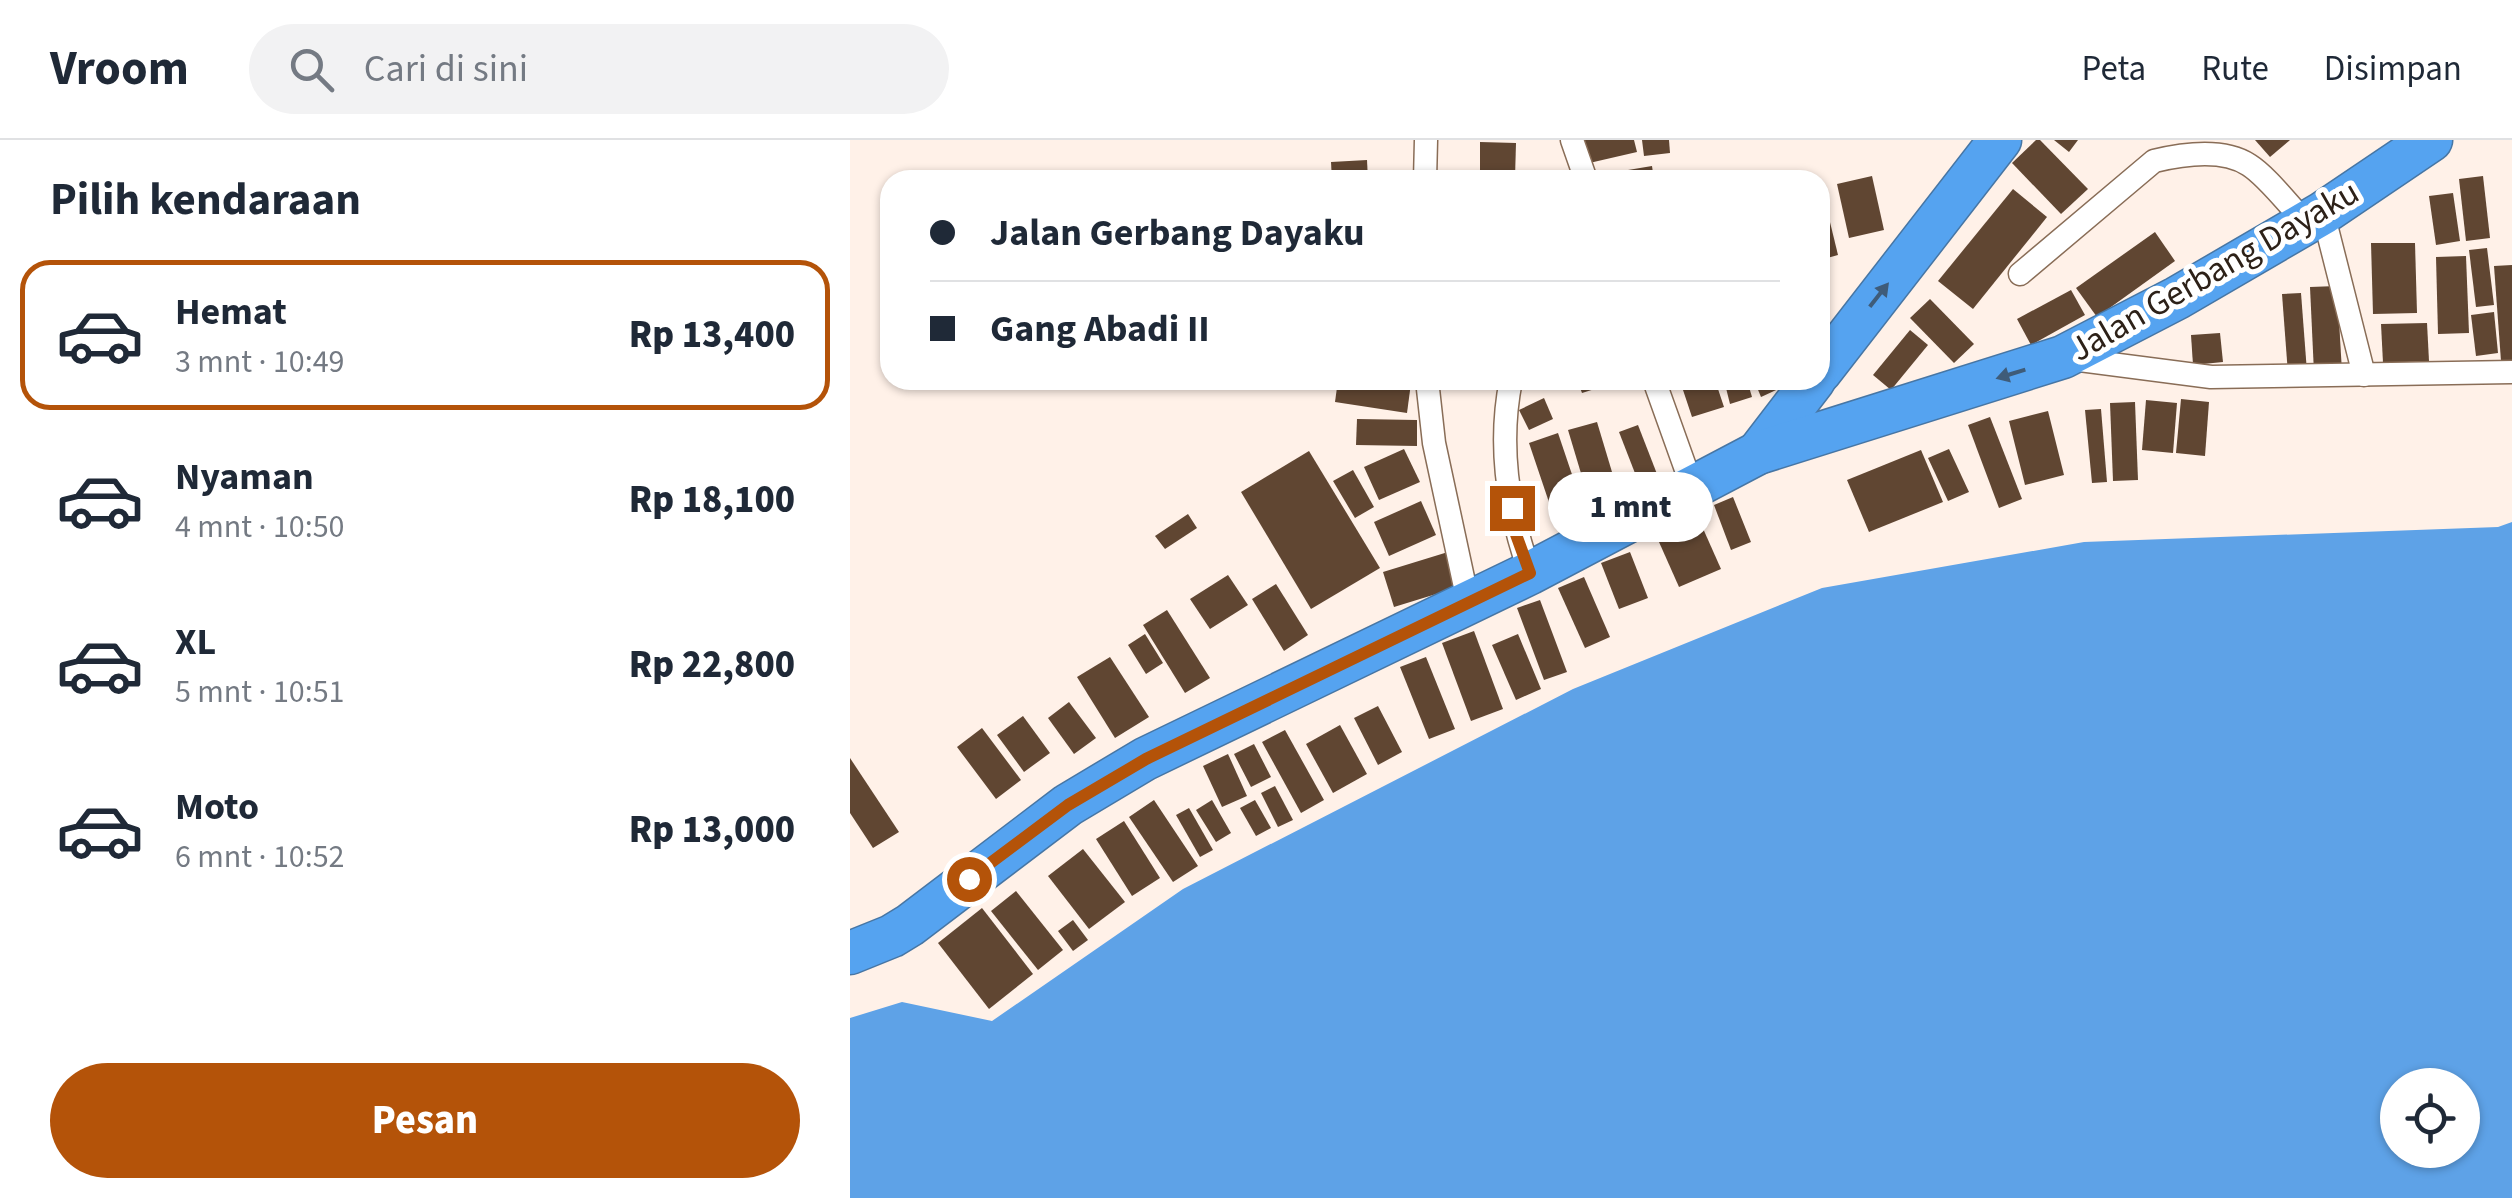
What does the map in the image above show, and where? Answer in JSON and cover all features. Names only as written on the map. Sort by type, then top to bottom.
[{"type":"highway","points":[[1830,359],[2000,140]]},
{"type":"highway","name":"Jalan Gerbang Dayaku","points":[[850,953],[910,925],[1068,805],[1146,759],[1530,573],[1758,453],[2063,357],[2177,298],[2315,218],[2431,140]]},
{"type":"highway","name":"Jalan Gerbang Dayaku","points":[[1758,453],[1806,390]]},
{"type":"street","points":[[1425,170],[1426,140]]},
{"type":"street","points":[[1572,140],[1582,170]]},
{"type":"street","points":[[2020,274],[2153,150],[2227,157],[2250,166],[2315,218],[2364,375]]},
{"type":"street","points":[[2063,357],[2211,377],[2512,372]]},
{"type":"street","points":[[1428,390],[1434,442],[1468,601]]},
{"type":"street","points":[[1509,390],[1504,414],[1505,454],[1514,529],[1530,573]]},
{"type":"street","points":[[1658,390],[1693,489]]},
{"type":"water","points":[[2512,522],[2512,1198],[850,1198],[850,1018],[902,1002],[992,1021],[1183,889],[1573,689],[1822,588],[2084,542],[2498,527]]},
{"type":"building","points":[[1580,140],[1634,140],[1637,152],[1585,164]]},
{"type":"building","points":[[1642,140],[1669,140],[1670,153],[1644,156]]},
{"type":"building","points":[[2036,140],[2088,189],[2061,214],[2012,163]]},
{"type":"building","points":[[2054,140],[2078,140],[2069,152]]},
{"type":"building","points":[[2255,140],[2290,140],[2270,157]]},
{"type":"building","points":[[1480,142],[1516,143],[1515,170],[1480,170]]},
{"type":"building","points":[[1367,160],[1368,170],[1331,170],[1331,162]]},
{"type":"building","points":[[1872,176],[1884,230],[1849,238],[1837,184]]},
{"type":"building","points":[[2483,176],[2490,238],[2466,241],[2459,179]]},
{"type":"building","points":[[2013,189],[2047,217],[1973,309],[1938,281]]},
{"type":"building","points":[[2453,193],[2460,241],[2436,245],[2429,196]]},
{"type":"building","points":[[1830,222],[1838,255],[1830,257]]},
{"type":"building","points":[[2155,232],[2175,261],[2097,317],[2076,288]]},
{"type":"building","points":[[2371,243],[2415,243],[2417,313],[2373,314]]},
{"type":"building","points":[[2487,248],[2494,305],[2476,307],[2469,250]]},
{"type":"building","points":[[2466,256],[2469,333],[2438,334],[2436,257]]},
{"type":"building","points":[[2512,265],[2512,360],[2501,361],[2494,266]]},
{"type":"building","points":[[2337,286],[2342,372],[2314,373],[2310,287]]},
{"type":"building","points":[[2071,290],[2085,315],[2031,345],[2017,319]]},
{"type":"building","points":[[2301,293],[2307,372],[2288,374],[2282,294]]},
{"type":"building","points":[[1930,299],[1974,344],[1954,363],[1910,318]]},
{"type":"building","points":[[2494,312],[2498,353],[2476,356],[2471,315]]},
{"type":"building","points":[[2427,323],[2429,361],[2383,363],[2381,324]]},
{"type":"building","points":[[1910,330],[1928,345],[1891,390],[1873,375]]},
{"type":"building","points":[[2220,333],[2223,362],[2193,365],[2191,335]]},
{"type":"building","points":[[1337,390],[1410,390],[1407,413],[1335,402]]},
{"type":"building","points":[[1683,390],[1718,390],[1724,407],[1692,417]]},
{"type":"building","points":[[1726,390],[1750,390],[1752,397],[1730,404]]},
{"type":"building","points":[[1758,390],[1776,390],[1761,397]]},
{"type":"building","points":[[1544,398],[1553,419],[1529,430],[1519,410]]},
{"type":"building","points":[[2181,399],[2209,402],[2205,456],[2176,453]]},
{"type":"building","points":[[2146,400],[2177,403],[2173,453],[2142,450]]},
{"type":"building","points":[[2135,402],[2138,480],[2113,481],[2110,403]]},
{"type":"building","points":[[2101,409],[2107,482],[2092,483],[2085,410]]},
{"type":"building","points":[[2048,411],[2064,475],[2025,485],[2009,421]]},
{"type":"building","points":[[1990,417],[2022,499],[1999,508],[1968,425]]},
{"type":"building","points":[[1357,419],[1417,420],[1417,446],[1356,445]]},
{"type":"building","points":[[1597,422],[1618,492],[1589,500],[1568,430]]},
{"type":"building","points":[[1638,425],[1657,474],[1638,481],[1619,432]]},
{"type":"building","points":[[1558,433],[1584,510],[1555,520],[1529,443]]},
{"type":"building","points":[[1404,449],[1420,482],[1379,500],[1364,467]]},
{"type":"building","points":[[1949,449],[1969,492],[1948,501],[1928,458]]},
{"type":"building","points":[[1921,450],[1943,502],[1869,532],[1847,480]]},
{"type":"building","points":[[1309,451],[1380,568],[1311,609],[1241,492]]},
{"type":"building","points":[[1353,470],[1374,507],[1355,518],[1333,481]]},
{"type":"building","points":[[1733,497],[1751,542],[1731,550],[1714,505]]},
{"type":"building","points":[[1421,501],[1436,535],[1389,556],[1374,522]]},
{"type":"building","points":[[1188,514],[1197,528],[1165,549],[1155,536]]},
{"type":"building","points":[[1701,524],[1721,569],[1679,587],[1659,542]]},
{"type":"building","points":[[1448,552],[1459,587],[1394,607],[1383,572]]},
{"type":"building","points":[[1630,552],[1648,598],[1619,609],[1601,563]]},
{"type":"building","points":[[1228,575],[1248,605],[1210,629],[1190,599]]},
{"type":"building","points":[[1584,577],[1610,637],[1585,648],[1558,588]]},
{"type":"building","points":[[1276,584],[1308,635],[1284,651],[1252,599]]},
{"type":"building","points":[[1540,600],[1567,672],[1544,680],[1517,608]]},
{"type":"building","points":[[1167,610],[1210,678],[1185,693],[1143,625]]},
{"type":"building","points":[[1474,631],[1503,709],[1471,721],[1442,643]]},
{"type":"building","points":[[1145,634],[1163,663],[1146,674],[1128,645]]},
{"type":"building","points":[[1518,634],[1541,689],[1516,700],[1492,645]]},
{"type":"building","points":[[1110,657],[1149,717],[1115,738],[1077,677]]},
{"type":"building","points":[[1426,657],[1455,729],[1429,739],[1400,667]]},
{"type":"building","points":[[1069,702],[1096,738],[1074,754],[1048,718]]},
{"type":"building","points":[[1378,706],[1402,752],[1378,765],[1354,718]]},
{"type":"building","points":[[1023,716],[1050,753],[1024,772],[997,735]]},
{"type":"building","points":[[1340,725],[1367,774],[1333,793],[1306,744]]},
{"type":"building","points":[[982,728],[1021,780],[996,799],[957,747]]},
{"type":"building","points":[[1285,730],[1324,800],[1301,813],[1262,742]]},
{"type":"building","points":[[1254,744],[1271,777],[1251,787],[1234,754]]},
{"type":"building","points":[[1228,754],[1247,796],[1222,807],[1203,766]]},
{"type":"building","points":[[850,758],[899,832],[873,848],[850,813]]},
{"type":"building","points":[[1275,786],[1293,820],[1278,827],[1261,793]]},
{"type":"building","points":[[1154,800],[1198,866],[1173,882],[1129,817]]},
{"type":"building","points":[[1212,800],[1231,833],[1216,842],[1196,810]]},
{"type":"building","points":[[1255,800],[1271,828],[1256,836],[1240,808]]},
{"type":"building","points":[[1189,808],[1213,850],[1200,857],[1176,815]]},
{"type":"building","points":[[1124,821],[1160,878],[1132,896],[1096,839]]},
{"type":"building","points":[[1083,849],[1125,902],[1089,929],[1048,876]]},
{"type":"building","points":[[1016,891],[1063,950],[1038,970],[991,911]]},
{"type":"building","points":[[982,908],[1033,974],[989,1009],[938,943]]},
{"type":"building","points":[[1073,920],[1088,940],[1073,951],[1058,931]]},
{"type":"route","points":[[969,879],[1068,805],[1146,759],[1530,573],[1514,529],[1512,508]]}]
